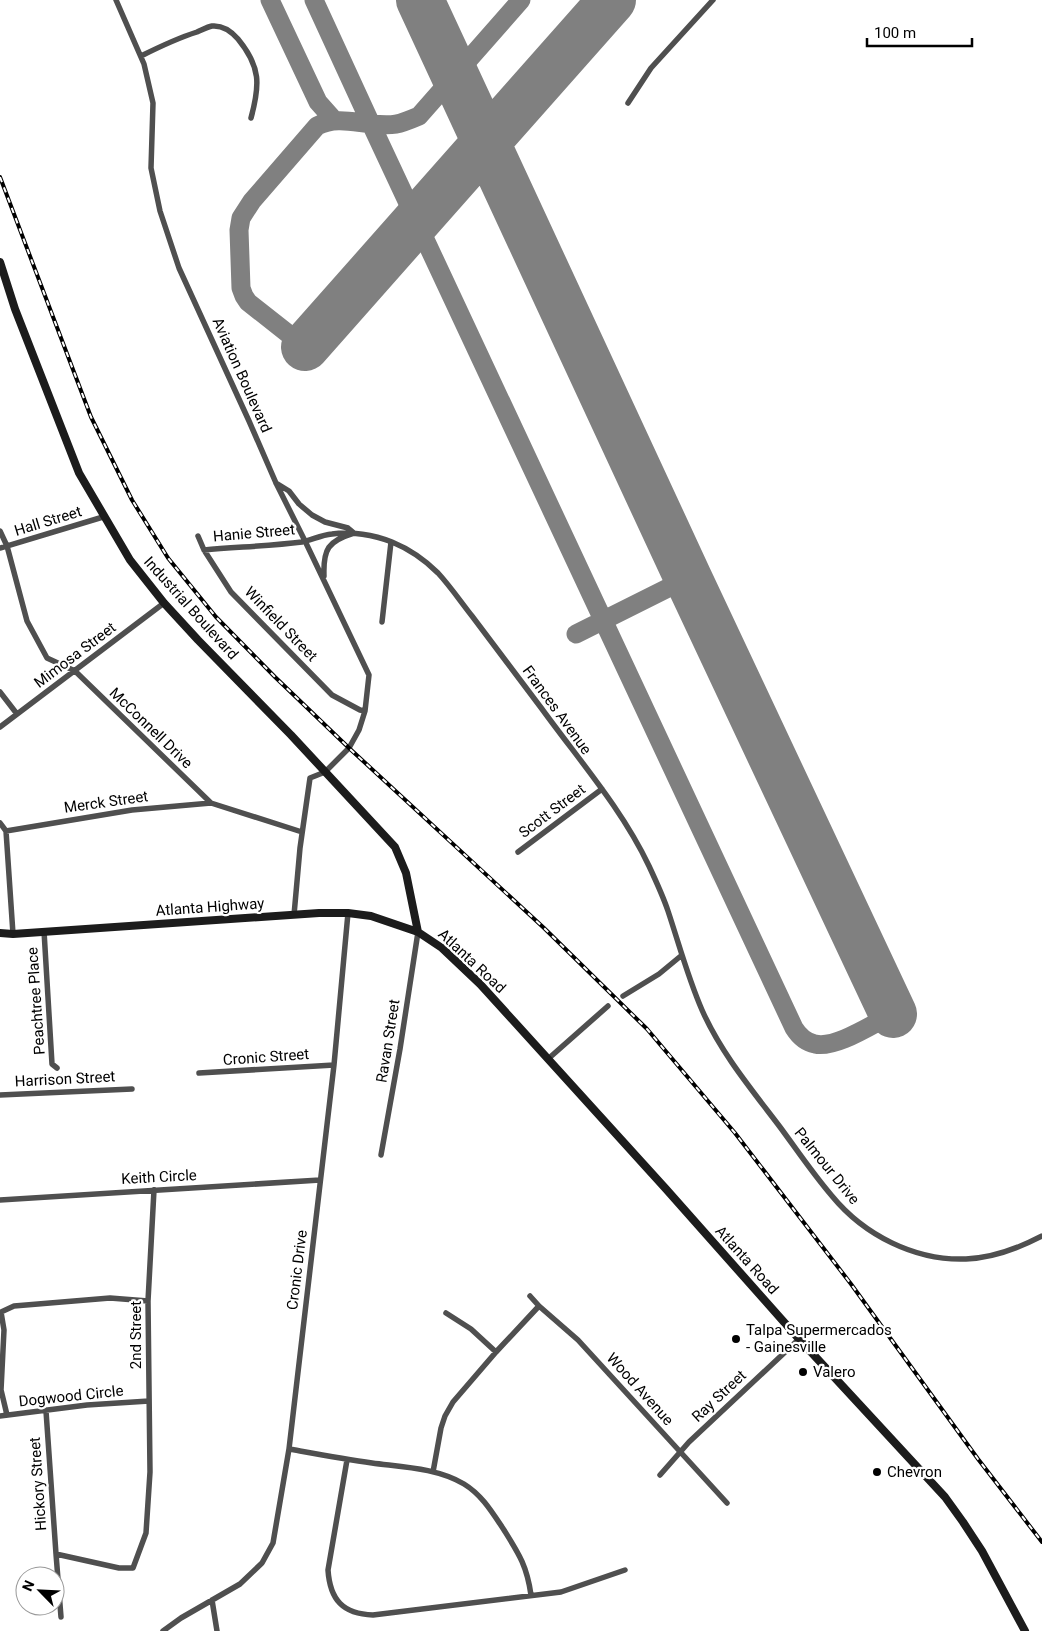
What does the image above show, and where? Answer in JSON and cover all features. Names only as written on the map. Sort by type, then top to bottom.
[{"type":"main road","name":"Industrial Boulevard","points":[[0,262],[79,474],[103,517],[130,560],[164,603],[395,847],[406,873],[418,932]]},
{"type":"main road","name":"Atlanta Highway","points":[[0,933],[13,934],[348,913],[371,916],[418,932]]},
{"type":"main road","name":"Atlanta Road","points":[[418,932],[442,948],[474,978],[799,1339],[917,1466],[949,1503],[982,1551],[1024,1631]]},
{"type":"street","name":"Aviation Boulevard","points":[[116,0],[144,64],[153,103],[151,168],[160,211],[179,268],[276,483],[369,675],[365,711],[359,730],[349,748],[325,772]]},
{"type":"street","points":[[628,103],[651,68],[713,0]]},
{"type":"street","points":[[141,56],[178,38],[212,26],[232,32],[249,53],[256,69],[257,86],[251,118]]},
{"type":"street","name":"Frances Avenue","points":[[276,483],[289,491],[312,515],[325,522],[348,528],[354,533]]},
{"type":"street","name":"Hall Street","points":[[0,548],[103,517]]},
{"type":"street","name":"McConnell Drive","points":[[0,531],[7,546],[27,621],[47,658],[75,671],[211,803],[302,832]]},
{"type":"street","points":[[324,581],[324,556],[329,546],[335,541],[354,533]]},
{"type":"street","name":"Frances Avenue","points":[[305,541],[332,534],[354,533],[381,538],[404,548],[426,562],[442,578],[500,652],[602,789],[629,830],[648,864],[668,909],[682,955]]},
{"type":"street","name":"Winfield Street","points":[[198,536],[204,550],[232,592],[332,695],[345,703],[365,711]]},
{"type":"street","name":"Hanie Street","points":[[204,550],[305,541]]},
{"type":"street","points":[[382,622],[391,542]]},
{"type":"street","name":"Mimosa Street","points":[[0,728],[164,603]]},
{"type":"street","points":[[0,692],[17,714]]},
{"type":"street","points":[[294,915],[302,832],[310,778],[325,772]]},
{"type":"street","name":"Scott Street","points":[[518,852],[602,789]]},
{"type":"street","name":"Merck Street","points":[[6,831],[132,810],[211,803]]},
{"type":"street","points":[[0,823],[6,831],[13,934]]},
{"type":"street","name":"Cronic Drive","points":[[163,1631],[181,1618],[240,1584],[262,1563],[273,1543],[289,1449],[334,1065],[348,913]]},
{"type":"street","name":"Peachtree Place","points":[[44,931],[52,1064],[57,1068]]},
{"type":"street","name":"Ravan Street","points":[[381,1155],[418,932]]},
{"type":"street","points":[[623,996],[659,974],[682,955]]},
{"type":"street","name":"Palmour Drive","points":[[682,955],[701,1008],[733,1065],[833,1198],[873,1233],[891,1243],[938,1258],[968,1259],[998,1254],[1024,1245],[1042,1236]]},
{"type":"street","points":[[548,1059],[608,1006]]},
{"type":"street","name":"Cronic Street","points":[[199,1073],[334,1065]]},
{"type":"street","name":"Harrison Street","points":[[0,1095],[132,1088]]},
{"type":"street","name":"Keith Circle","points":[[0,1200],[320,1180]]},
{"type":"street","name":"2nd Street","points":[[56,1554],[119,1568],[133,1568],[146,1533],[150,1472],[148,1301],[154,1190]]},
{"type":"street","name":"Wood Avenue","points":[[530,1296],[578,1340],[727,1503]]},
{"type":"street","name":"Dogwood Circle","points":[[148,1301],[110,1298],[14,1306],[1,1312],[4,1330],[1,1389],[3,1415],[87,1405],[149,1401]]},
{"type":"street","points":[[433,1472],[441,1428],[453,1402],[539,1306]]},
{"type":"street","points":[[446,1313],[471,1329],[496,1352]]},
{"type":"street","name":"Ray Street","points":[[660,1475],[680,1452],[799,1339]]},
{"type":"street","name":"Hickory Street","points":[[46,1411],[61,1617]]},
{"type":"street","points":[[289,1449],[347,1460],[433,1472],[463,1484],[475,1492],[487,1504],[518,1552],[526,1568],[530,1595]]},
{"type":"street","points":[[347,1460],[328,1570],[329,1585],[335,1598],[344,1608],[358,1615],[373,1615],[562,1592],[625,1570]]},
{"type":"street","points":[[212,1600],[217,1631]]},
{"type":"taxiway","points":[[270,0],[318,102],[334,120]]},
{"type":"taxiway","points":[[314,0],[371,124],[385,125],[401,123],[419,116],[521,0]]},
{"type":"taxiway","points":[[305,347],[248,302],[244,296],[241,288],[239,230],[241,218],[252,201],[317,126],[337,121],[371,124],[794,1028],[805,1040],[824,1045],[844,1039],[893,1014]]},
{"type":"taxiway","points":[[576,634],[688,578]]},
{"type":"runway","points":[[420,0],[893,1014]]},
{"type":"runway","points":[[305,347],[612,0]]},
{"type":"railway","points":[[0,177],[91,417],[132,500],[168,558],[216,617],[275,677],[544,928],[647,1029],[735,1133],[851,1284],[978,1459],[1042,1542]]},
{"type":"place","name":"Talpa Supermercados - Gainesville","points":[[736,1339]]},
{"type":"place","name":"Valero","points":[[803,1372]]},
{"type":"place","name":"Chevron","points":[[877,1472]]}]
